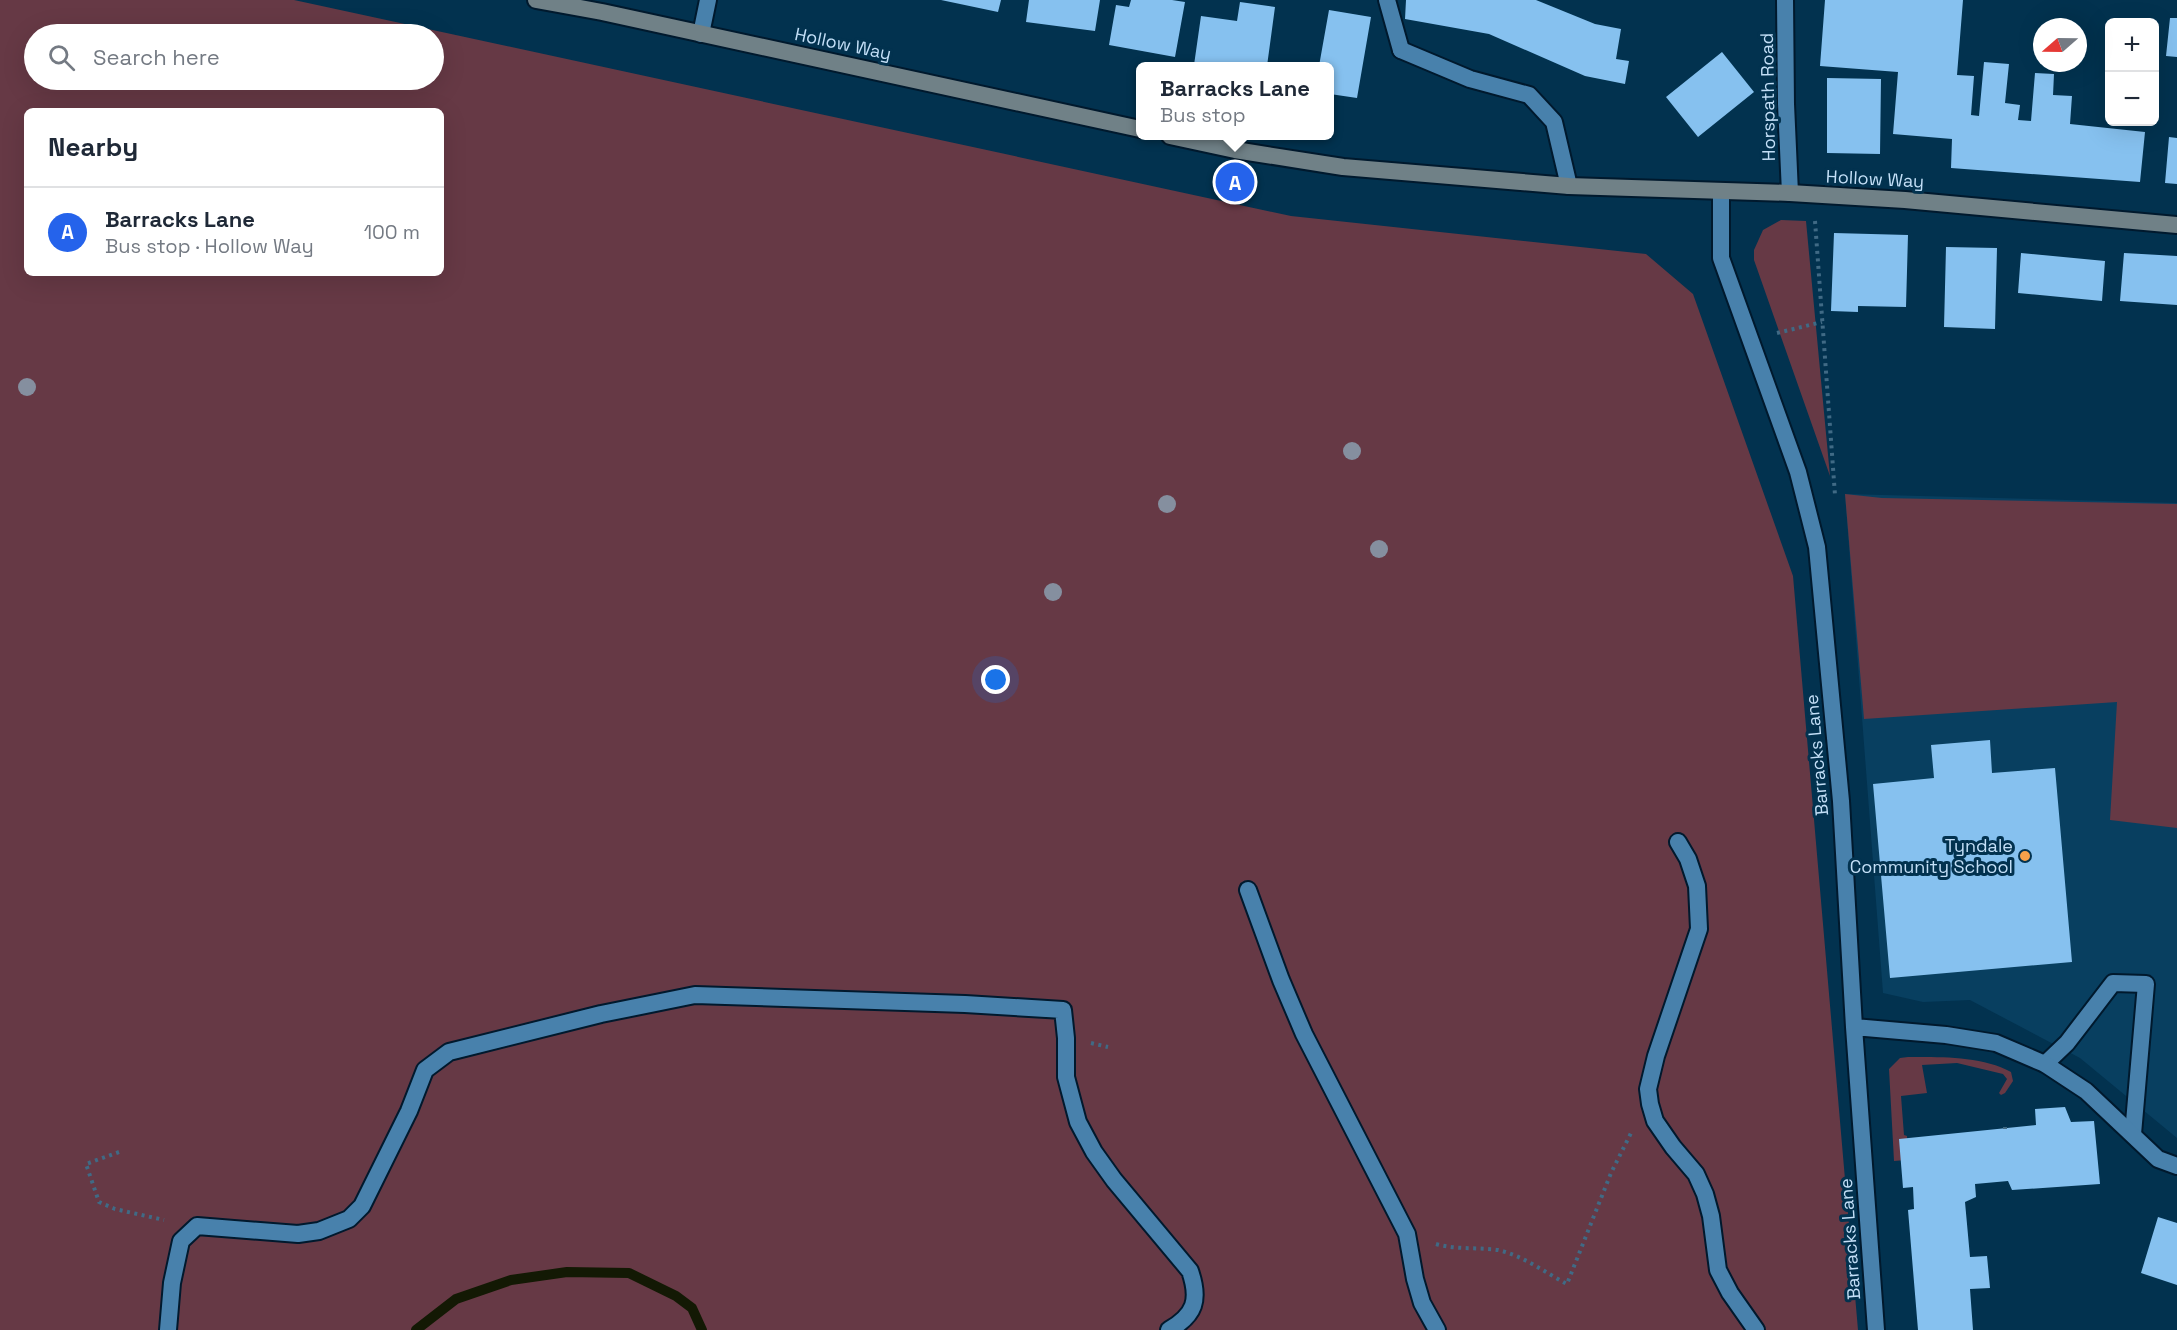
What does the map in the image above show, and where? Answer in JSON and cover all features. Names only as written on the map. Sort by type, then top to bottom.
[{"type":"main road","name":"Hollow Way","points":[[536,0],[1136,128]]},
{"type":"main road","name":"Hollow Way","points":[[1192,140],[1235,150],[1343,166],[1569,186],[1790,193],[1905,200],[2177,225]]},
{"type":"street","points":[[701,34],[708,0]]},
{"type":"street","points":[[1387,0],[1401,50],[1470,79],[1529,95],[1554,122],[1569,186]]},
{"type":"street","name":"Horspath Road","points":[[1785,0],[1790,193]]},
{"type":"street","name":"Barracks Lane","points":[[1721,191],[1721,258],[1798,472],[1817,547],[1841,801],[1854,1027],[1876,1330]]},
{"type":"street","points":[[1678,842],[1688,859],[1697,886],[1699,929],[1656,1056],[1648,1089],[1650,1104],[1655,1121],[1696,1174],[1711,1216],[1718,1270],[1756,1330]]},
{"type":"street","points":[[1248,890],[1281,980],[1304,1034],[1407,1234],[1414,1279],[1422,1303],[1437,1330]]},
{"type":"street","points":[[2045,1064],[2067,1043],[2113,983],[2146,984],[2133,1134]]},
{"type":"street","points":[[168,1330],[172,1283],[181,1241],[197,1226],[298,1234],[320,1232],[349,1219],[362,1206],[409,1111],[425,1070],[448,1052],[601,1014],[695,995],[965,1004],[1063,1010],[1066,1077],[1078,1122],[1094,1152],[1114,1180],[1190,1271],[1195,1284],[1195,1297],[1185,1320],[1169,1330]]},
{"type":"street","points":[[1854,1027],[1946,1035],[1996,1043],[2045,1064],[2086,1091],[2158,1159],[2177,1166]]},
{"type":"path","points":[[1815,213],[1835,505]]},
{"type":"path","points":[[1774,334],[1822,322]]},
{"type":"path","points":[[1407,1234],[1449,1248],[1498,1250],[1515,1256],[1567,1284],[1611,1173],[1643,1108],[1650,1104]]},
{"type":"path","points":[[118,1152],[86,1164],[99,1202],[115,1209],[163,1219],[181,1241]]},
{"type":"shaded area","points":[[0,0],[294,0],[405,24],[24,24],[24,90],[444,90],[444,32],[1291,216],[1646,254],[1693,294],[1793,576],[1858,1330],[0,1330]]},
{"type":"shaded area","points":[[1781,220],[1806,221],[1830,476],[1754,260],[1754,250],[1763,230]]},
{"type":"shaded area","name":"Tyndale Community School","points":[[1845,494],[2177,503],[2177,1138],[2080,1058],[1970,1000],[1923,1002],[1883,993]]},
{"type":"shaded area","points":[[1845,494],[1882,498],[2177,504],[2177,828],[2110,820],[2117,702],[1864,719]]},
{"type":"shaded area","points":[[1900,1058],[1974,1060],[2011,1072],[2013,1081],[2001,1095],[1999,1093],[2007,1079],[2003,1074],[1957,1063],[1922,1065],[1927,1093],[1901,1096],[1904,1135],[1907,1136],[1906,1160],[1894,1161],[1889,1069]]},
{"type":"building","points":[[941,0],[1001,0],[998,12]]},
{"type":"building","points":[[1029,0],[1100,0],[1095,31],[1026,22]]},
{"type":"building","points":[[1131,0],[1185,2],[1175,57],[1109,45],[1116,5],[1129,7]]},
{"type":"building","points":[[1406,0],[1536,0],[1595,24],[1621,29],[1616,59],[1629,61],[1625,84],[1585,76],[1489,34],[1405,19]]},
{"type":"building","points":[[1825,0],[1963,0],[1957,75],[1974,76],[1971,115],[1979,116],[1984,62],[2009,64],[2005,103],[2020,105],[2018,120],[2031,121],[2035,73],[2054,74],[2053,95],[2072,96],[2070,124],[2145,132],[2140,182],[1951,168],[1952,139],[1893,134],[1898,72],[1820,66]]},
{"type":"building","points":[[1240,2],[1275,7],[1268,62],[1194,62],[1201,16],[1237,21]]},
{"type":"building","points":[[1329,10],[1371,17],[1357,98],[1334,95],[1334,62],[1320,62]]},
{"type":"building","points":[[2170,18],[2177,18],[2177,57],[2166,56]]},
{"type":"building","points":[[1722,52],[1754,92],[1698,137],[1666,97]]},
{"type":"building","points":[[1827,78],[1881,79],[1880,154],[1827,153]]},
{"type":"building","points":[[2169,137],[2177,138],[2177,184],[2165,183]]},
{"type":"building","points":[[1834,233],[1908,235],[1906,307],[1858,306],[1858,312],[1831,311]]},
{"type":"building","points":[[1946,247],[1997,248],[1995,329],[1944,327]]},
{"type":"building","points":[[2021,253],[2105,261],[2102,301],[2018,293]]},
{"type":"building","points":[[2124,253],[2177,256],[2177,305],[2120,301]]},
{"type":"building","points":[[1990,740],[1992,773],[2055,768],[2072,962],[1890,978],[1873,784],[1934,778],[1931,745]]},
{"type":"building","points":[[2065,1107],[2071,1122],[2094,1121],[2100,1184],[2012,1190],[2008,1181],[1975,1184],[1976,1197],[1965,1202],[1970,1257],[1987,1256],[1990,1288],[1970,1289],[1973,1330],[1918,1330],[1908,1210],[1914,1209],[1913,1187],[1903,1188],[1899,1139],[2036,1125],[2035,1109]]},
{"type":"building","points":[[2158,1217],[2177,1223],[2177,1285],[2141,1273]]},
{"type":"waterway","points":[[416,1330],[456,1299],[511,1280],[567,1272],[629,1273],[676,1296],[692,1308],[702,1330]]},
{"type":"place","name":"Barracks Lane","points":[[1235,182]]},
{"type":"place","name":"Tyndale Community School","points":[[2025,856]]}]
